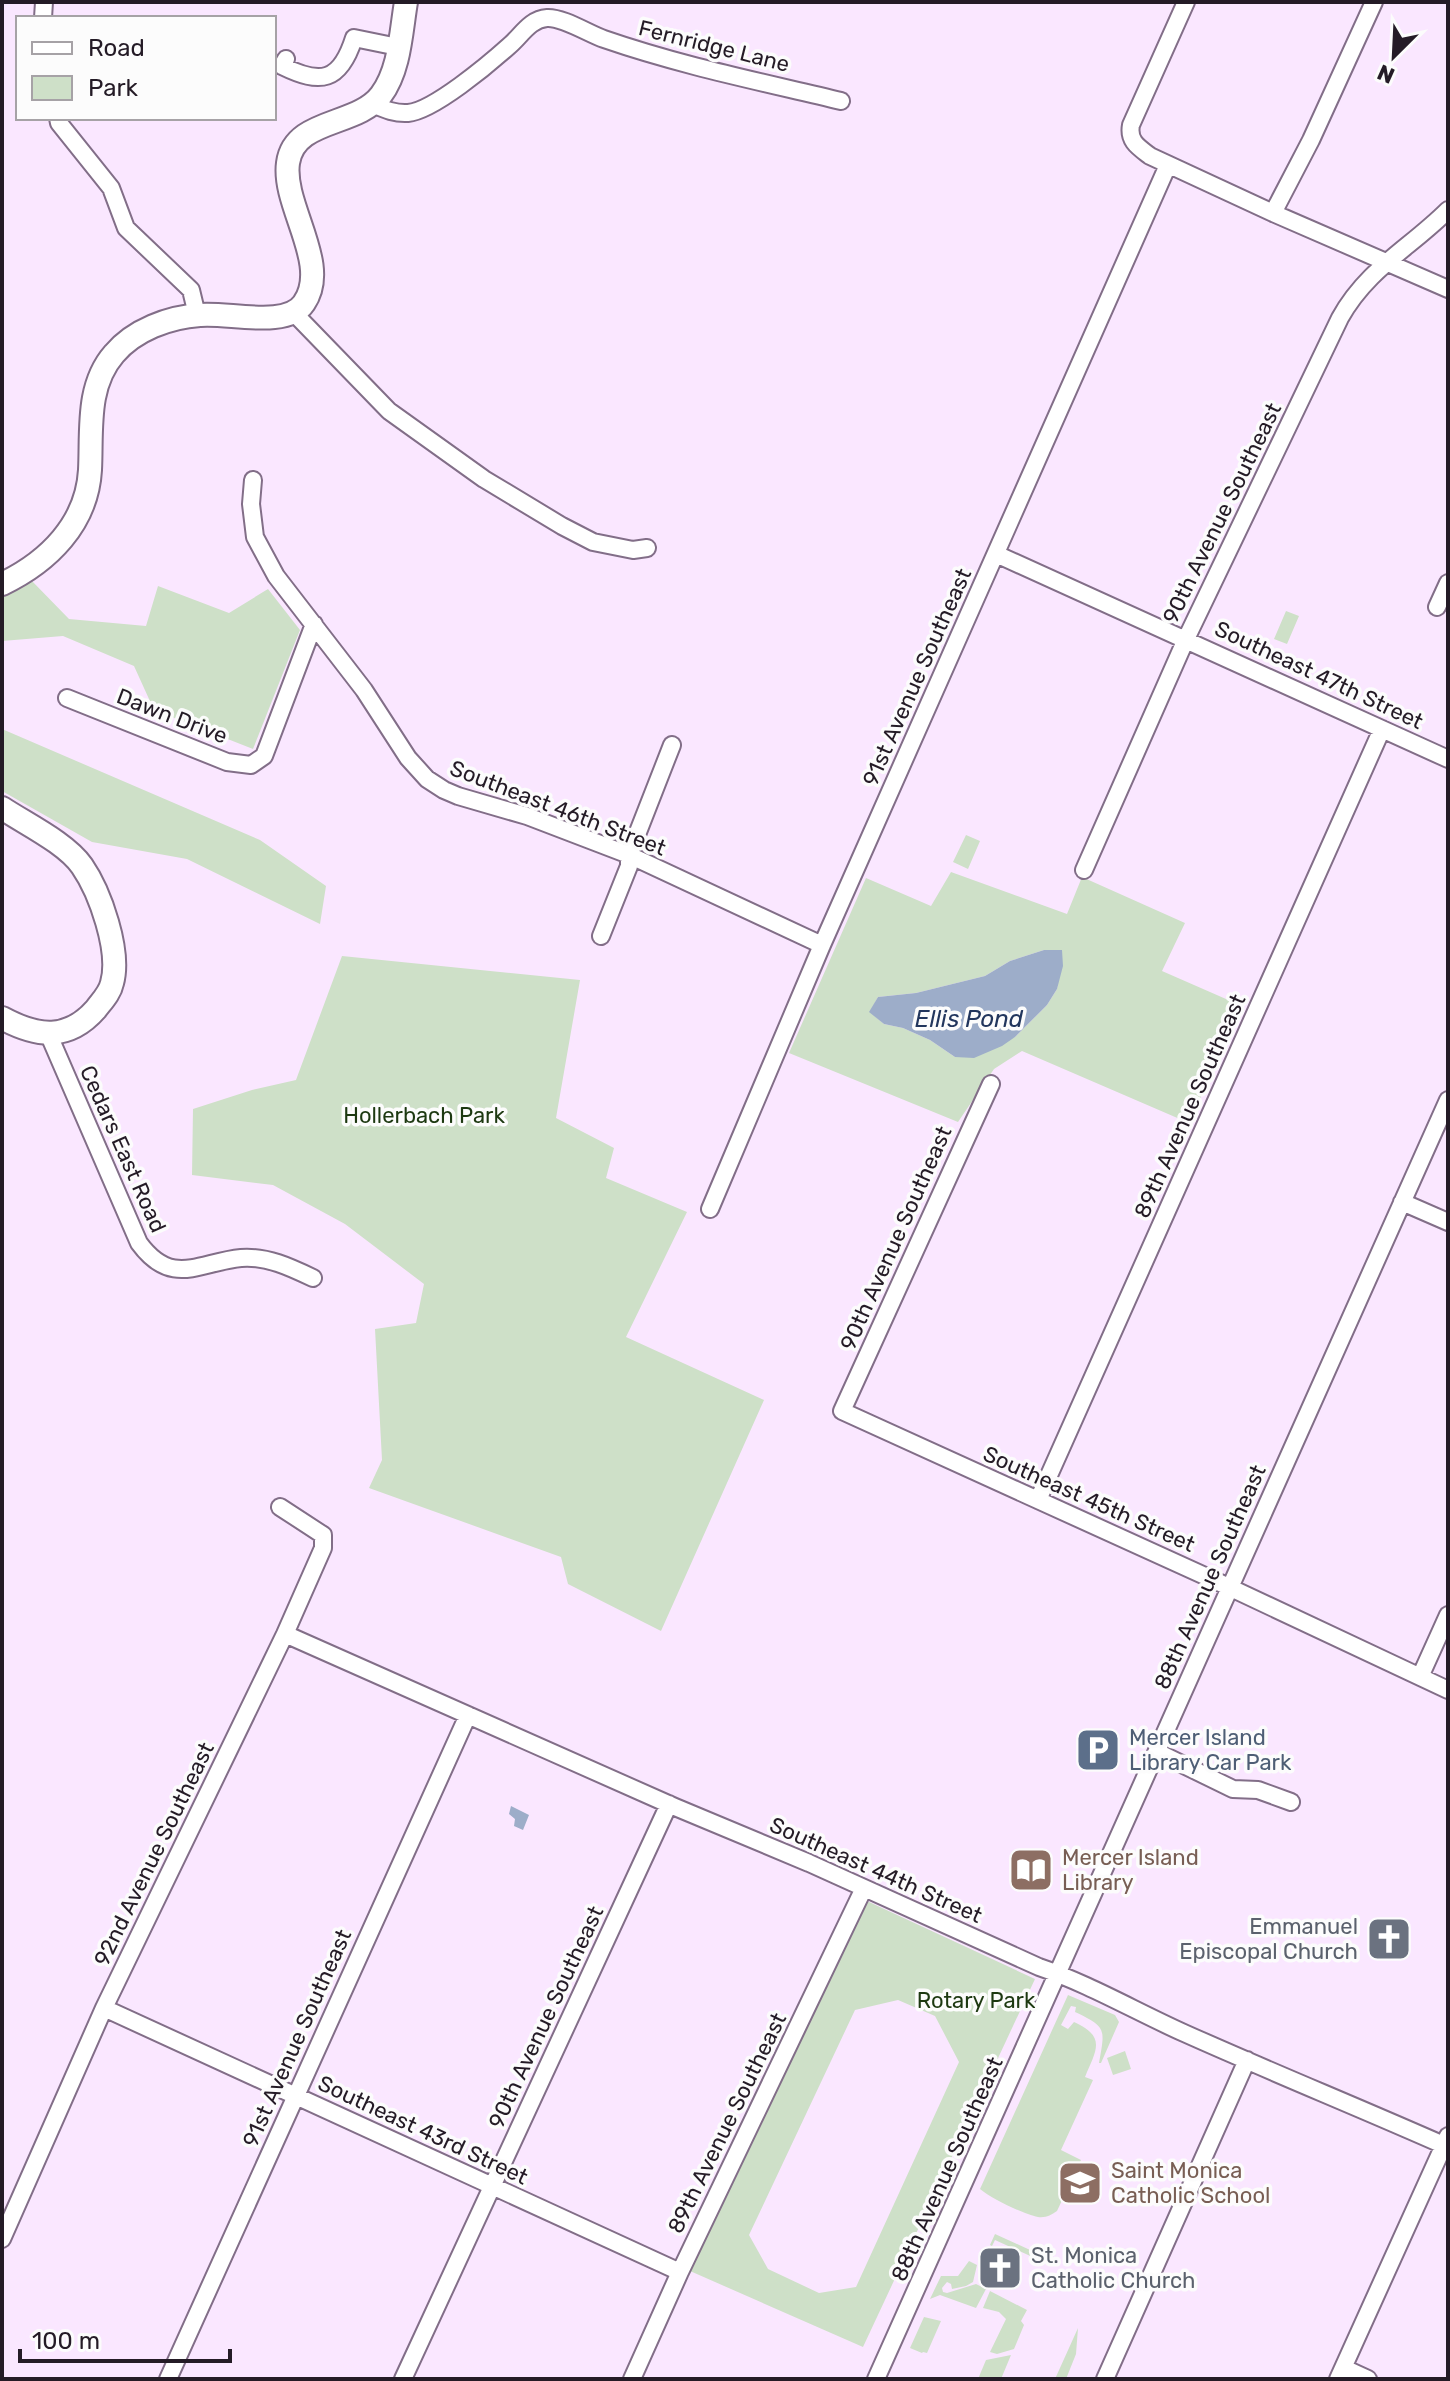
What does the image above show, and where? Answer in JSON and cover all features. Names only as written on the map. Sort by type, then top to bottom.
[{"type":"street","points":[[2,584],[31,568],[51,551],[75,522],[84,504],[89,484],[96,387],[111,357],[121,346],[146,329],[197,315],[225,314],[268,319],[294,313],[304,305],[312,280],[312,268],[290,192],[288,163],[294,145],[311,130],[359,114],[383,93],[393,70],[406,2]]},
{"type":"street","points":[[1186,2],[1131,125],[1131,139],[1150,156],[1168,165],[1448,289]]},
{"type":"street","points":[[1273,213],[1311,140],[1374,2]]},
{"type":"street","name":"Fernridge Lane","points":[[372,104],[399,113],[420,110],[453,90],[525,29],[545,18],[554,18],[597,37],[674,61],[841,101]]},
{"type":"street","points":[[286,59],[282,66],[298,74],[330,76],[341,67],[354,38],[398,47]]},
{"type":"street","points":[[58,120],[111,188],[126,228],[191,290],[197,315]]},
{"type":"street","name":"91st Avenue Southeast","points":[[710,1209],[822,945],[1168,165]]},
{"type":"street","name":"90th Avenue Southeast","points":[[1084,870],[1186,639],[1340,318],[1361,286],[1448,210]]},
{"type":"street","points":[[294,313],[389,411],[484,479],[593,542],[633,550],[647,548]]},
{"type":"street","name":"Southeast 46th Street","points":[[253,480],[251,504],[255,537],[276,576],[364,690],[408,758],[427,779],[458,796],[540,820],[629,855],[822,945]]},
{"type":"street","name":"Southeast 47th Street","points":[[996,554],[1448,759]]},
{"type":"street","points":[[1437,607],[1448,583]]},
{"type":"street","name":"Dawn Drive","points":[[67,698],[227,762],[251,765],[264,756],[314,624]]},
{"type":"street","name":"89th Avenue Southeast","points":[[1038,1500],[1382,729]]},
{"type":"street","points":[[601,936],[672,745]]},
{"type":"street","points":[[2,808],[67,850],[81,864],[112,941],[114,974],[107,995],[87,1019],[74,1028],[48,1033],[29,1030],[2,1018]]},
{"type":"street","name":"Cedars East Road","points":[[48,1033],[139,1243],[149,1258],[183,1271],[241,1258],[267,1259],[313,1278]]},
{"type":"street","name":"90th Avenue Southeast","points":[[842,1411],[991,1084]]},
{"type":"street","name":"88th Avenue Southeast","points":[[876,2379],[1448,1100]]},
{"type":"street","points":[[1402,1202],[1448,1222]]},
{"type":"street","name":"Southeast 45th Street","points":[[842,1411],[1448,1690]]},
{"type":"street","name":"92nd Avenue Southeast","points":[[2,2239],[104,2008],[285,1634],[323,1548],[323,1535],[280,1507]]},
{"type":"street","points":[[1420,1677],[1448,1615]]},
{"type":"street","name":"Southeast 44th Street","points":[[285,1634],[1059,1974],[1144,2015],[1446,2142]]},
{"type":"street","name":"91st Avenue Southeast","points":[[168,2379],[468,1715]]},
{"type":"street","points":[[1157,1752],[1233,1789],[1258,1790],[1291,1802]]},
{"type":"street","name":"90th Avenue Southeast","points":[[403,2379],[669,1804]]},
{"type":"street","name":"89th Avenue Southeast","points":[[632,2379],[864,1888]]},
{"type":"street","name":"Southeast 43rd Street","points":[[104,2008],[680,2272]]},
{"type":"street","points":[[1105,2379],[1247,2060]]},
{"type":"street","points":[[1368,2379],[1341,2373],[1446,2142]]},
{"type":"green space","points":[[31,580],[69,619],[146,626],[158,586],[229,613],[268,589],[300,630],[253,749],[154,710],[134,666],[63,636],[2,641],[2,597]]},
{"type":"green space","points":[[1286,611],[1299,616],[1287,644],[1274,639]]},
{"type":"green space","points":[[2,729],[260,840],[326,886],[320,924],[187,859],[92,842],[2,791]]},
{"type":"green space","points":[[966,835],[980,841],[968,869],[953,862]]},
{"type":"green space","points":[[951,872],[1067,914],[1082,877],[1185,923],[1162,971],[1242,1006],[1189,1123],[1022,1051],[994,1069],[958,1122],[789,1053],[866,878],[931,906]],"holes":[[[1044,950],[1062,951],[1057,989],[1047,1005],[1015,1037],[955,1057],[930,1040],[903,1028],[884,1024],[870,1012],[878,997],[916,993],[985,976],[1010,961]]]},
{"type":"green space","name":"Hollerbach Park","points":[[342,956],[580,980],[556,1118],[614,1148],[606,1178],[687,1212],[626,1337],[764,1400],[661,1631],[568,1584],[561,1557],[369,1488],[382,1460],[375,1329],[416,1323],[424,1284],[345,1224],[273,1185],[192,1175],[193,1109],[296,1080]]},
{"type":"green space","name":"Rotary Park","points":[[867,1901],[1035,1979],[863,2347],[690,2271]],"holes":[[[898,2000],[935,2016],[959,2062],[856,2287],[819,2293],[768,2269],[749,2235],[855,2010]]]},
{"type":"green space","points":[[1068,1995],[1115,2015],[1119,2022],[1101,2063],[1102,2036],[1098,2026],[1075,2012],[1076,2007],[1071,2006],[1061,2025],[1068,2029],[1074,2022],[1095,2039],[1095,2052],[1085,2077],[1093,2080],[1061,2150],[1081,2160],[1057,2211],[1038,2217],[1008,2206],[980,2189]]},
{"type":"green space","points":[[1125,2051],[1131,2069],[1113,2075],[1107,2058]]},
{"type":"green space","points":[[995,2234],[1041,2255],[1054,2250],[1048,2264],[995,2240],[990,2245]]},
{"type":"green space","points":[[969,2261],[977,2265],[973,2282],[952,2289],[947,2282],[942,2288],[947,2293],[976,2284],[986,2289],[976,2308],[940,2295],[930,2299],[941,2276],[958,2276]]},
{"type":"green space","points":[[990,2291],[1027,2310],[1014,2349],[997,2354],[990,2352],[1006,2319],[999,2312],[983,2308]]},
{"type":"green space","points":[[924,2317],[941,2321],[927,2353],[910,2348]]},
{"type":"green space","points":[[1078,2328],[1076,2354],[1066,2379],[1055,2379]]},
{"type":"green space","points":[[1011,2355],[1001,2379],[978,2379],[986,2360]]},
{"type":"water","name":"Ellis Pond","points":[[1044,950],[1062,950],[1063,966],[1057,989],[1047,1005],[1015,1037],[974,1058],[955,1057],[930,1040],[903,1028],[884,1024],[869,1012],[878,997],[916,993],[985,976],[1010,961]]},
{"type":"water","points":[[511,1806],[529,1815],[523,1830],[514,1826],[515,1819],[509,1814]]},
{"type":"place","name":"Mercer Island Library Car Park","points":[[1098,1750]]},
{"type":"place","name":"Mercer Island Library","points":[[1031,1870]]},
{"type":"place","name":"Emmanuel Episcopal Church","points":[[1389,1939]]},
{"type":"place","name":"Saint Monica Catholic School","points":[[1080,2183]]},
{"type":"place","name":"St. Monica Catholic Church","points":[[1000,2268]]}]
